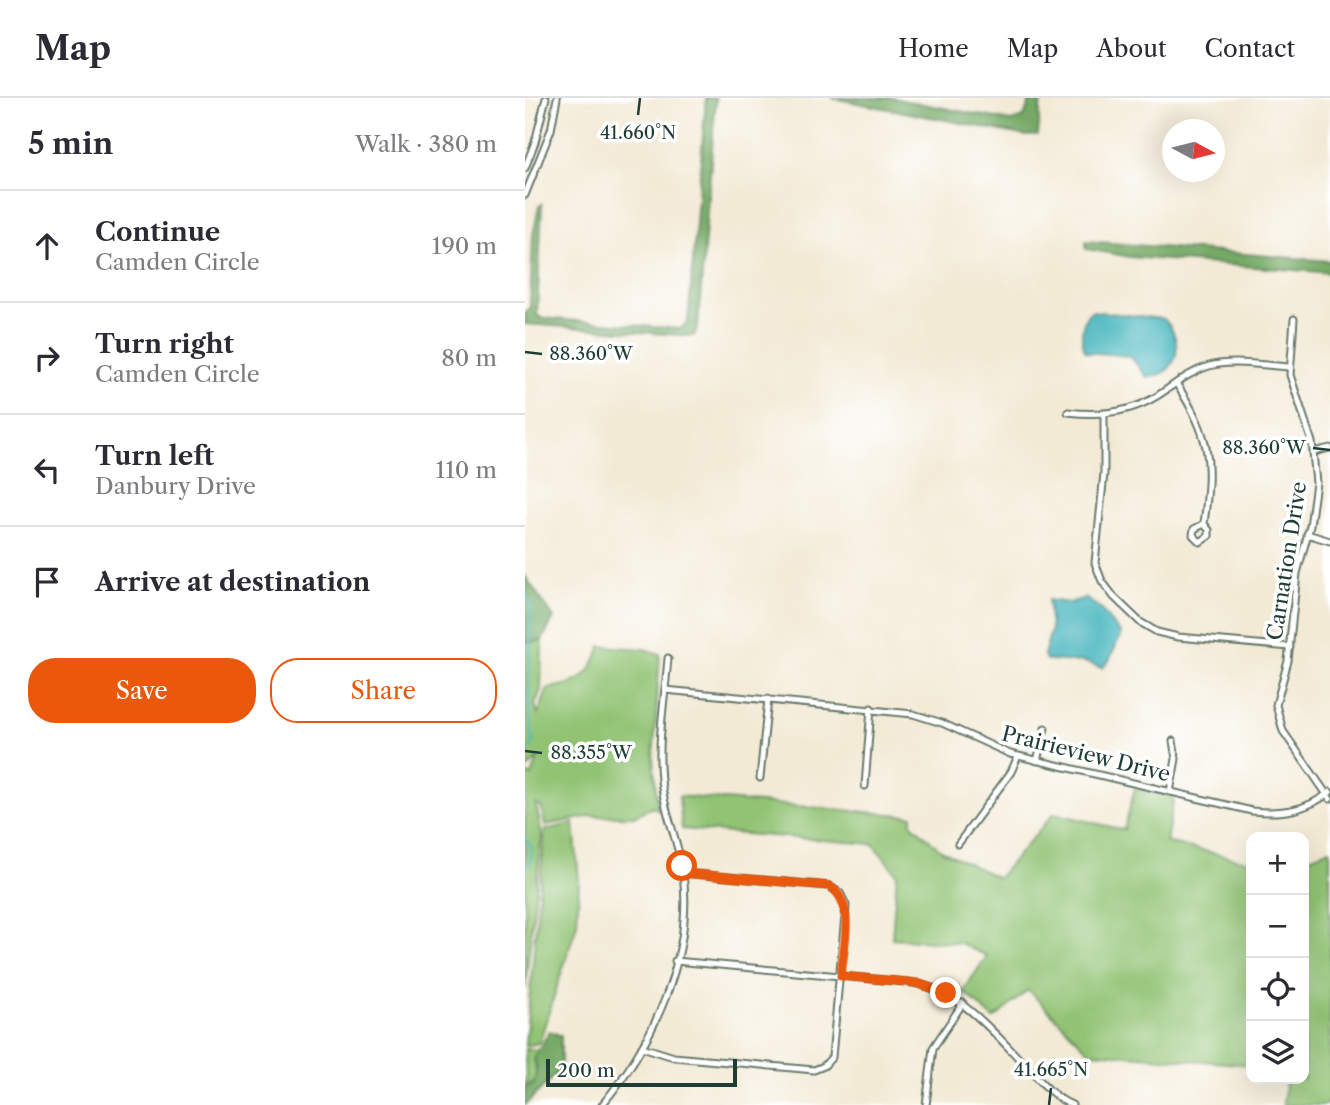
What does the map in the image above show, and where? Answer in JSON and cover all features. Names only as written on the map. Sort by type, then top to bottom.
[{"type":"street","points":[[525,168],[546,98]]},
{"type":"street","points":[[525,195],[551,130],[558,98]]},
{"type":"street","name":"Carnation Drive","points":[[1294,319],[1290,367],[1314,452],[1316,483],[1297,572],[1290,647],[1278,692],[1277,718],[1329,795]]},
{"type":"street","points":[[1068,412],[1104,414],[1134,407],[1192,373],[1218,364],[1290,367]]},
{"type":"street","points":[[1176,383],[1191,407],[1207,449],[1211,471],[1204,524]]},
{"type":"street","points":[[1104,414],[1104,473],[1095,564],[1102,581],[1114,597],[1140,622],[1157,632],[1177,637],[1290,647]]},
{"type":"street","points":[[1314,452],[1330,448]]},
{"type":"street","points":[[1307,534],[1330,541]]},
{"type":"street","points":[[602,1105],[642,1047],[665,997],[684,911],[683,873],[666,811],[661,779],[668,658]]},
{"type":"street","name":"Prairieview Drive","points":[[665,690],[871,708],[927,717],[1018,757],[1272,813],[1307,806],[1329,795]]},
{"type":"street","points":[[760,778],[768,699]]},
{"type":"street","points":[[865,786],[871,708]]},
{"type":"street","points":[[1037,761],[1045,728]]},
{"type":"street","points":[[1170,792],[1176,759],[1173,741]]},
{"type":"street","points":[[958,844],[1011,772],[1018,757]]},
{"type":"street","points":[[642,1047],[674,1057],[814,1070],[824,1066],[832,1057],[846,905],[841,893],[829,886],[683,873]]},
{"type":"street","points":[[675,961],[917,983],[936,989],[963,1003],[1053,1094],[1072,1105]]},
{"type":"street","points":[[926,1105],[933,1048],[963,1003]]},
{"type":"green space","points":[[706,98],[716,98],[698,326],[694,336],[525,324],[525,313],[530,308],[533,235],[539,206],[542,204],[537,315],[542,318],[680,329],[688,322]]},
{"type":"green space","points":[[832,98],[892,98],[1011,121],[1024,117],[1031,98],[1041,98],[1038,135],[1027,136]]},
{"type":"green space","points":[[1086,241],[1330,261],[1330,273],[1130,257],[1086,249]]},
{"type":"green space","points":[[525,576],[554,618],[542,640],[525,642]]},
{"type":"green space","points":[[542,641],[541,690],[535,704],[538,714],[548,688],[582,678],[592,666],[601,646],[644,649],[660,654],[653,759],[658,810],[653,806],[634,816],[592,816],[545,825],[541,806],[536,805],[542,835],[525,988],[525,774],[532,776],[538,758],[525,771],[525,642]]},
{"type":"green space","points":[[1135,788],[1174,797],[1166,842],[1246,861],[1246,1065],[1090,1052],[1028,990],[994,1019],[963,991],[987,956],[960,943],[892,938],[897,874],[873,844],[682,829],[679,796],[912,816],[912,824],[941,850],[998,878],[1054,813],[1124,830]]},
{"type":"green space","points":[[574,823],[579,881],[577,924],[539,1043],[525,1046],[545,830]]},
{"type":"green space","points":[[1330,849],[1330,1099],[1326,1105],[1283,1105],[1285,1084],[1309,1084],[1309,857]]},
{"type":"green space","points":[[550,1031],[561,1036],[561,1069],[525,1105],[525,1087],[534,1084],[537,1068],[534,1056]]},
{"type":"green space","points":[[525,1049],[539,1050],[534,1057],[537,1079],[526,1087]]},
{"type":"water","points":[[1091,311],[1164,319],[1171,328],[1177,346],[1172,364],[1158,375],[1147,377],[1130,356],[1086,352],[1082,331]]},
{"type":"water","points":[[1085,598],[1100,608],[1121,634],[1109,661],[1102,668],[1084,662],[1046,660],[1044,655],[1051,630],[1048,600],[1069,603]]},
{"type":"waterway","points":[[525,591],[531,606],[529,707],[533,743],[525,756]]},
{"type":"waterway","points":[[525,779],[525,799]]},
{"type":"waterway","points":[[525,838],[532,853],[529,864],[525,865]]},
{"type":"route","points":[[682,866],[683,873],[829,886],[841,893],[846,905],[841,976],[917,983],[946,993]]}]
